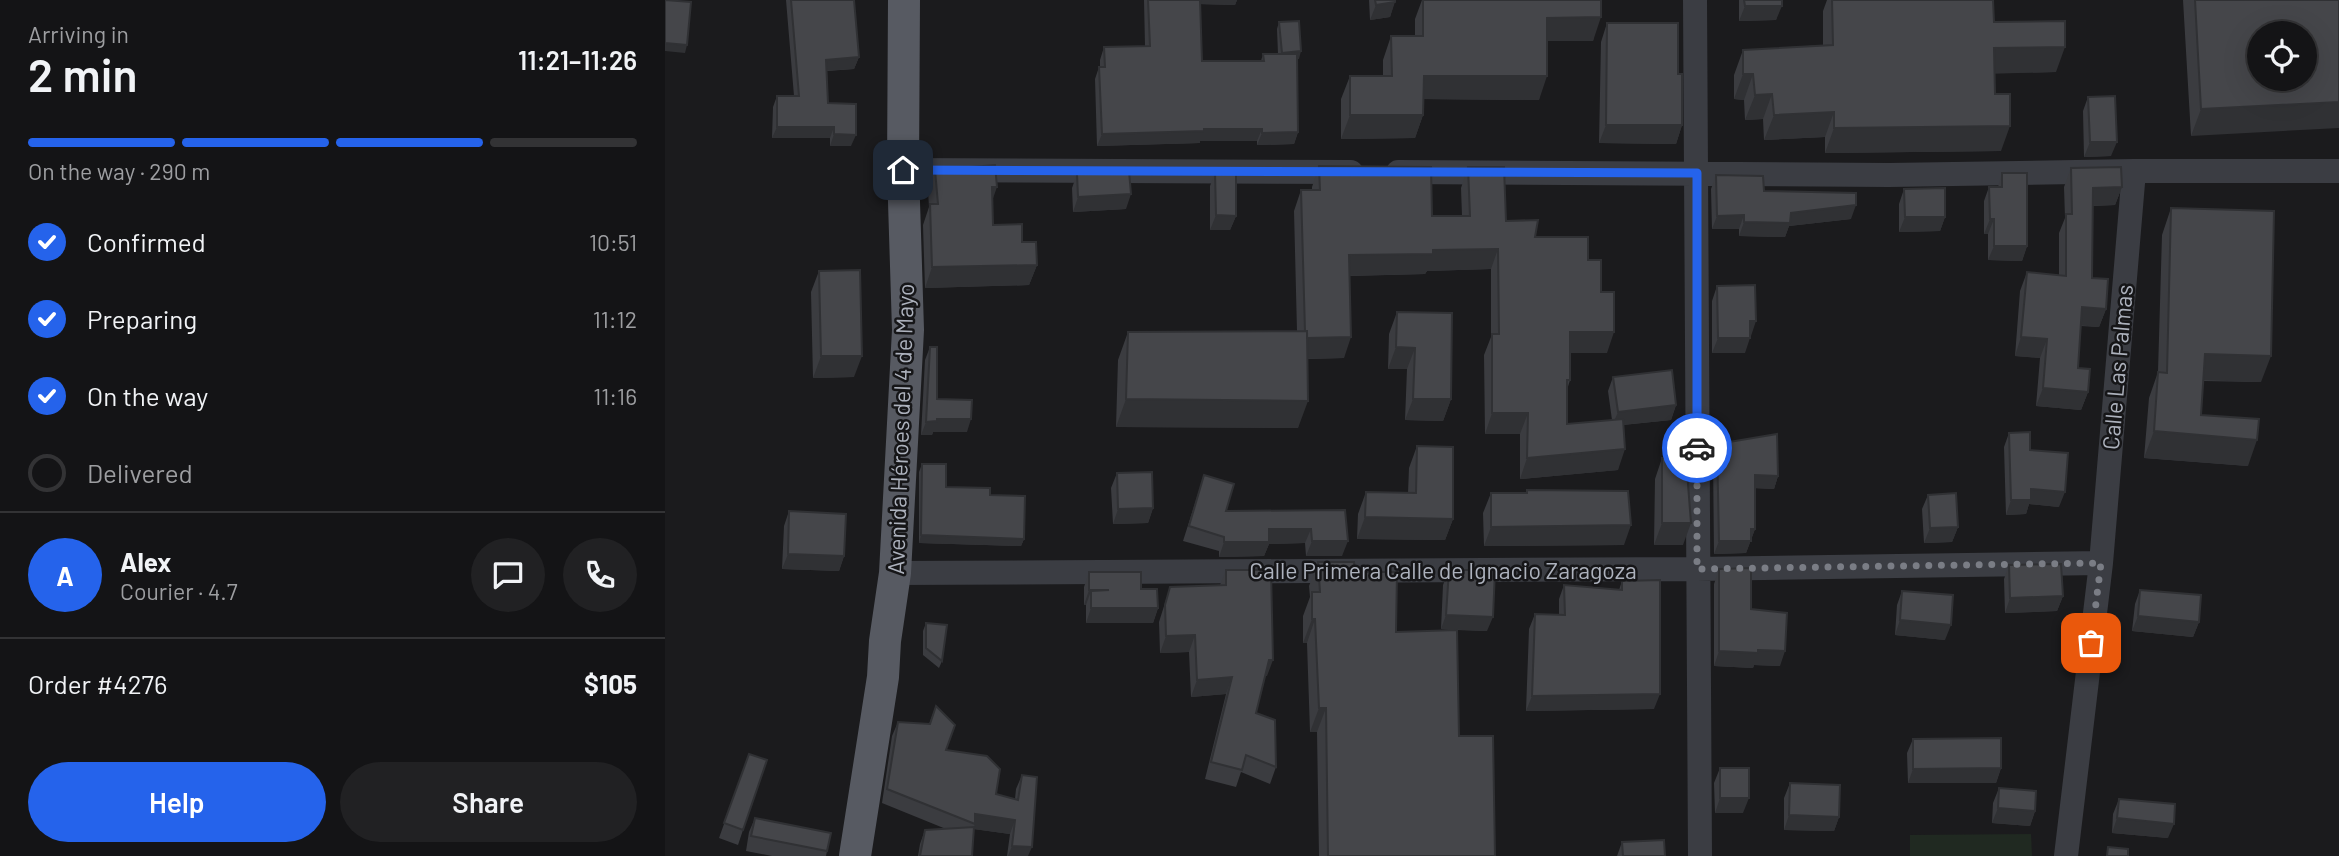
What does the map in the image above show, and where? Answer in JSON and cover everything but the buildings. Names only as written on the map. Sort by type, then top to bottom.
[{"type":"main road","name":"Avenida Héroes del 4 de Mayo","points":[[855,856],[883,677],[885,641],[895,573],[908,330],[903,170],[904,0]]},
{"type":"street","points":[[1695,0],[1700,856]]},
{"type":"street","points":[[903,170],[1889,175],[2339,170]]},
{"type":"street","name":"Calle Las Palmas","points":[[2066,856],[2101,563],[2134,171]]},
{"type":"street","name":"Calle Primera Calle de Ignacio Zaragoza","points":[[895,573],[1697,569],[2101,563]]},
{"type":"shaded area","points":[[2031,834],[2032,856],[1910,856],[1910,835]]},
{"type":"way so far","points":[[1697,448],[1697,569],[2101,563],[2091,643]]},
{"type":"route","points":[[903,170],[1697,173],[1697,448]]}]
